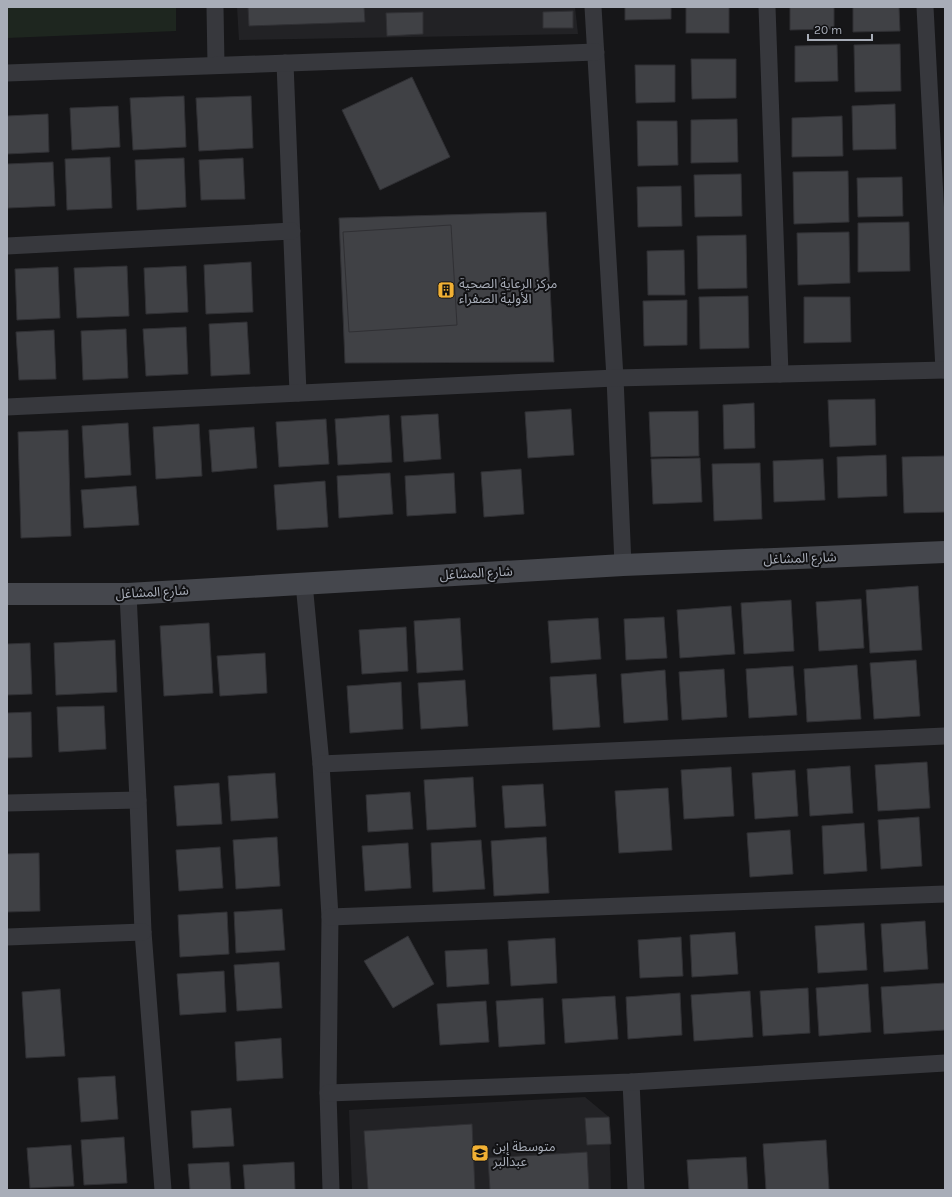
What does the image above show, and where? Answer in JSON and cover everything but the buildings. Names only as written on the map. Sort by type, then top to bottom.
[{"type":"street","points":[[215,7],[216,65]]},
{"type":"street","points":[[593,7],[615,378],[623,565]]},
{"type":"street","points":[[767,7],[780,374]]},
{"type":"street","points":[[7,407],[615,378],[944,370],[926,7]]},
{"type":"street","points":[[7,73],[596,52]]},
{"type":"street","points":[[285,63],[298,393]]},
{"type":"street","points":[[7,246],[292,231]]},
{"type":"street","name":"شارع المشاغل","points":[[7,594],[128,594],[623,565],[945,552]]},
{"type":"street","points":[[304,583],[322,764],[330,917],[328,1092],[331,1190]]},
{"type":"street","points":[[128,594],[143,932],[163,1190]]},
{"type":"street","points":[[322,764],[945,736]]},
{"type":"street","points":[[7,803],[138,800]]},
{"type":"street","points":[[330,917],[945,894]]},
{"type":"street","points":[[7,937],[143,932]]},
{"type":"street","points":[[328,1092],[631,1082],[945,1063]]},
{"type":"street","points":[[631,1082],[636,1190]]},
{"type":"shaded area","points":[[7,7],[176,7],[176,31],[7,38]]},
{"type":"shaded area","points":[[237,7],[575,7],[578,34],[239,40]]},
{"type":"shaded area","name":"متوسطة إبن عبدالبر","points":[[585,1097],[609,1117],[611,1190],[352,1190],[349,1110]]},
{"type":"place","name":"مركز الرعاية الصحية الأولية الصفراء","points":[[446,290]]},
{"type":"place","name":"متوسطة إبن عبدالبر","points":[[480,1153]]}]
